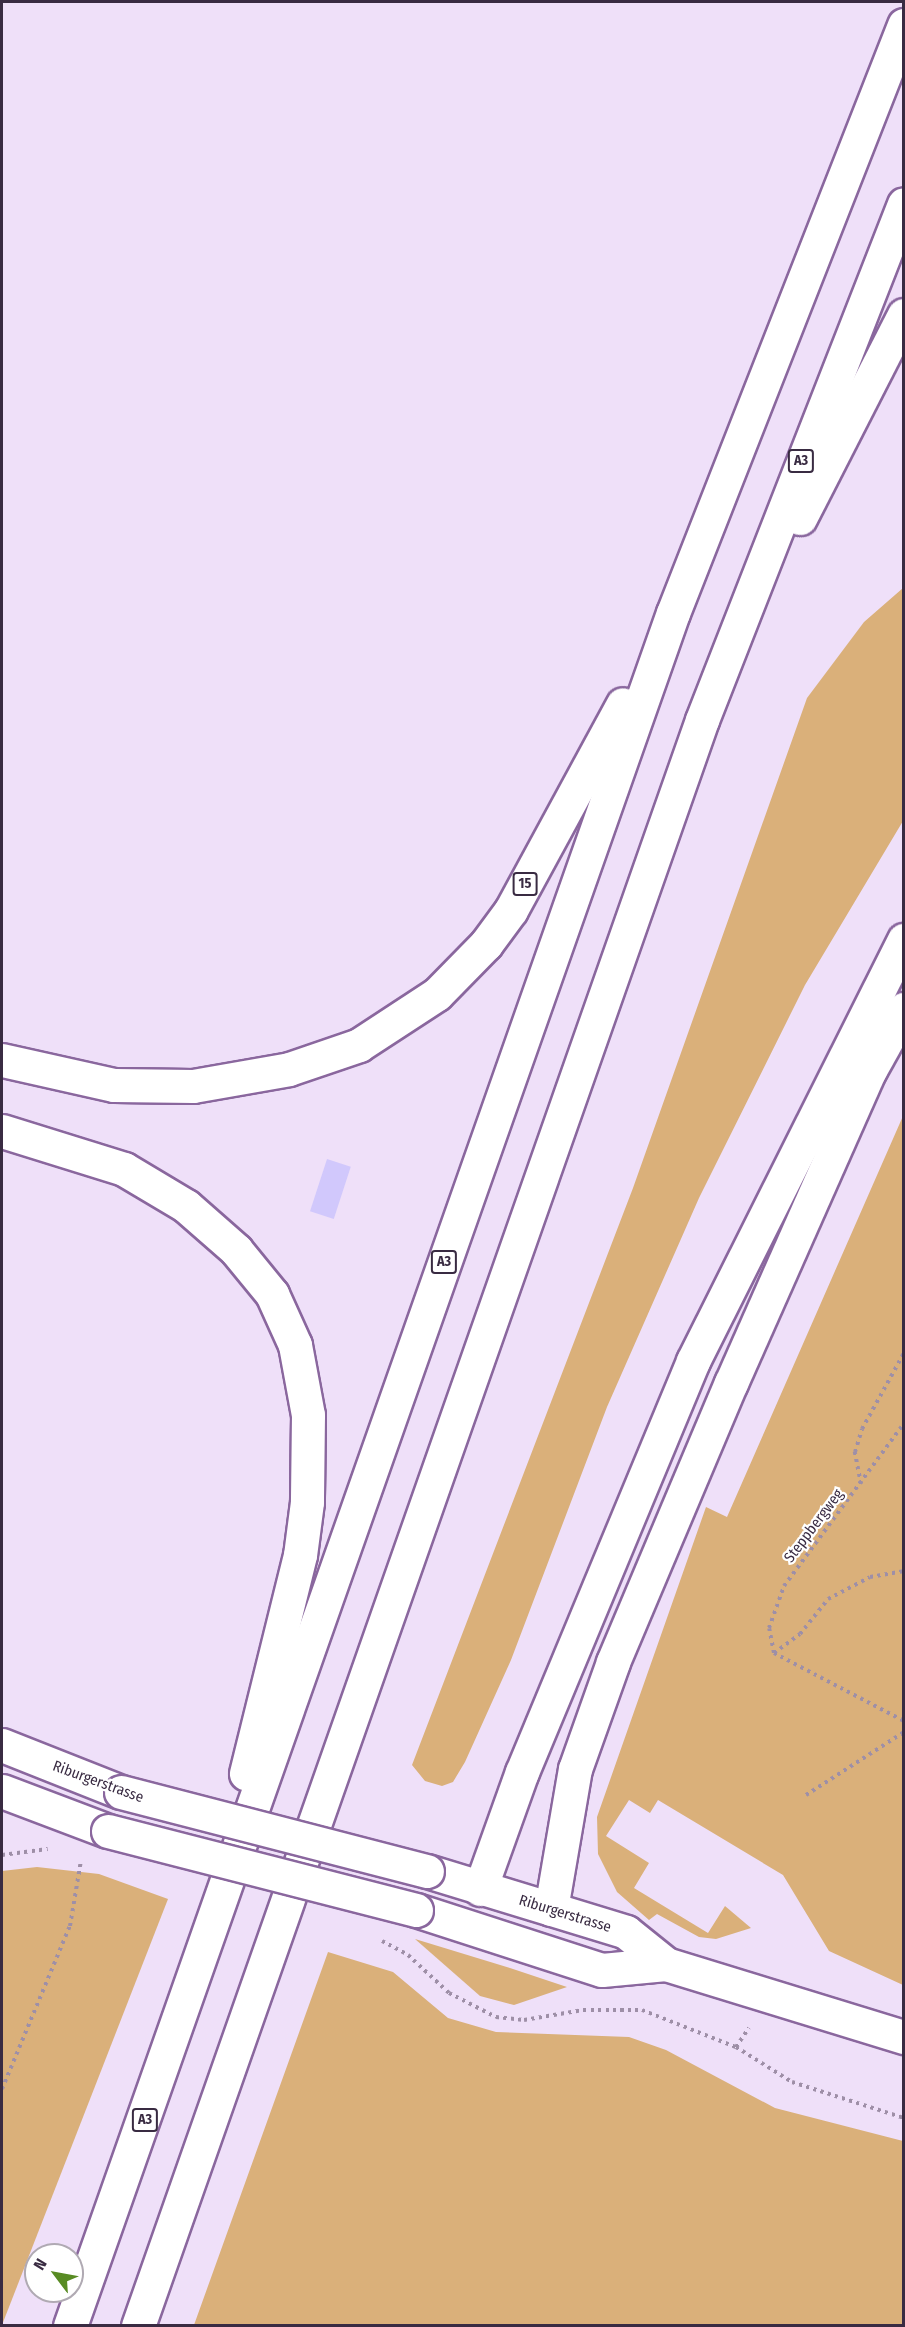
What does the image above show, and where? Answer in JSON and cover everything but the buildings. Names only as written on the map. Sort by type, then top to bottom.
[{"type":"main road","name":"A3","points":[[70,2325],[218,1913],[673,613],[903,25]]},
{"type":"main road","name":"A3","points":[[141,2318],[702,720],[903,204]]},
{"type":"main road","points":[[702,720],[903,315]]},
{"type":"main road","name":"15","points":[[2,1060],[62,1076],[155,1088],[236,1082],[289,1069],[358,1045],[411,1014],[486,944],[537,865],[673,613]]},
{"type":"main road","points":[[511,1937],[480,1889],[522,1772],[693,1361],[903,940]]},
{"type":"main road","points":[[511,1937],[551,1909],[575,1769],[610,1672],[745,1351],[870,1070],[903,1009]]},
{"type":"main road","points":[[2,1131],[124,1169],[186,1206],[236,1250],[272,1294],[295,1345],[308,1415],[304,1523],[232,1827],[218,1913]]},
{"type":"main road","name":"Riburgerstrasse","points":[[2,1745],[121,1792],[427,1871],[626,1932],[666,1964]]},
{"type":"main road","points":[[2,1791],[108,1831],[416,1910],[511,1937],[602,1970],[666,1964],[903,2037]]},
{"type":"path","points":[[861,1484],[855,1452],[862,1429],[903,1353]]},
{"type":"path","name":"Steppbergweg","points":[[774,1653],[769,1628],[784,1586],[861,1484],[903,1423]]},
{"type":"path","points":[[903,1571],[870,1577],[828,1599],[800,1634],[774,1653],[903,1721]]},
{"type":"path","points":[[806,1795],[903,1732]]},
{"type":"path","points":[[2,2089],[70,1926],[82,1853]]},
{"type":"path","points":[[379,1939],[408,1955],[449,1993],[496,2017],[524,2020],[583,2010],[642,2010],[736,2047],[792,2082],[903,2118]]},
{"type":"shaded area","points":[[903,588],[903,821],[805,985],[699,1198],[607,1407],[511,1660],[465,1762],[453,1782],[442,1786],[425,1781],[412,1765],[633,1188],[807,698],[864,622]]},
{"type":"shaded area","points":[[903,1116],[903,1985],[829,1951],[783,1875],[658,1800],[650,1813],[629,1800],[606,1836],[649,1863],[634,1888],[708,1933],[725,1906],[751,1928],[716,1939],[699,1937],[657,1914],[649,1920],[617,1892],[598,1854],[597,1817],[706,1507],[727,1517]]},
{"type":"shaded area","points":[[37,1867],[99,1874],[168,1899],[34,2243],[24,2243],[24,2269],[2,2325],[2,1871]]},
{"type":"shaded area","points":[[415,1939],[567,1987],[514,2005],[480,1996]]},
{"type":"shaded area","points":[[328,1952],[393,1972],[448,2018],[496,2032],[629,2037],[666,2050],[775,2108],[903,2141],[903,2325],[194,2325]]}]
